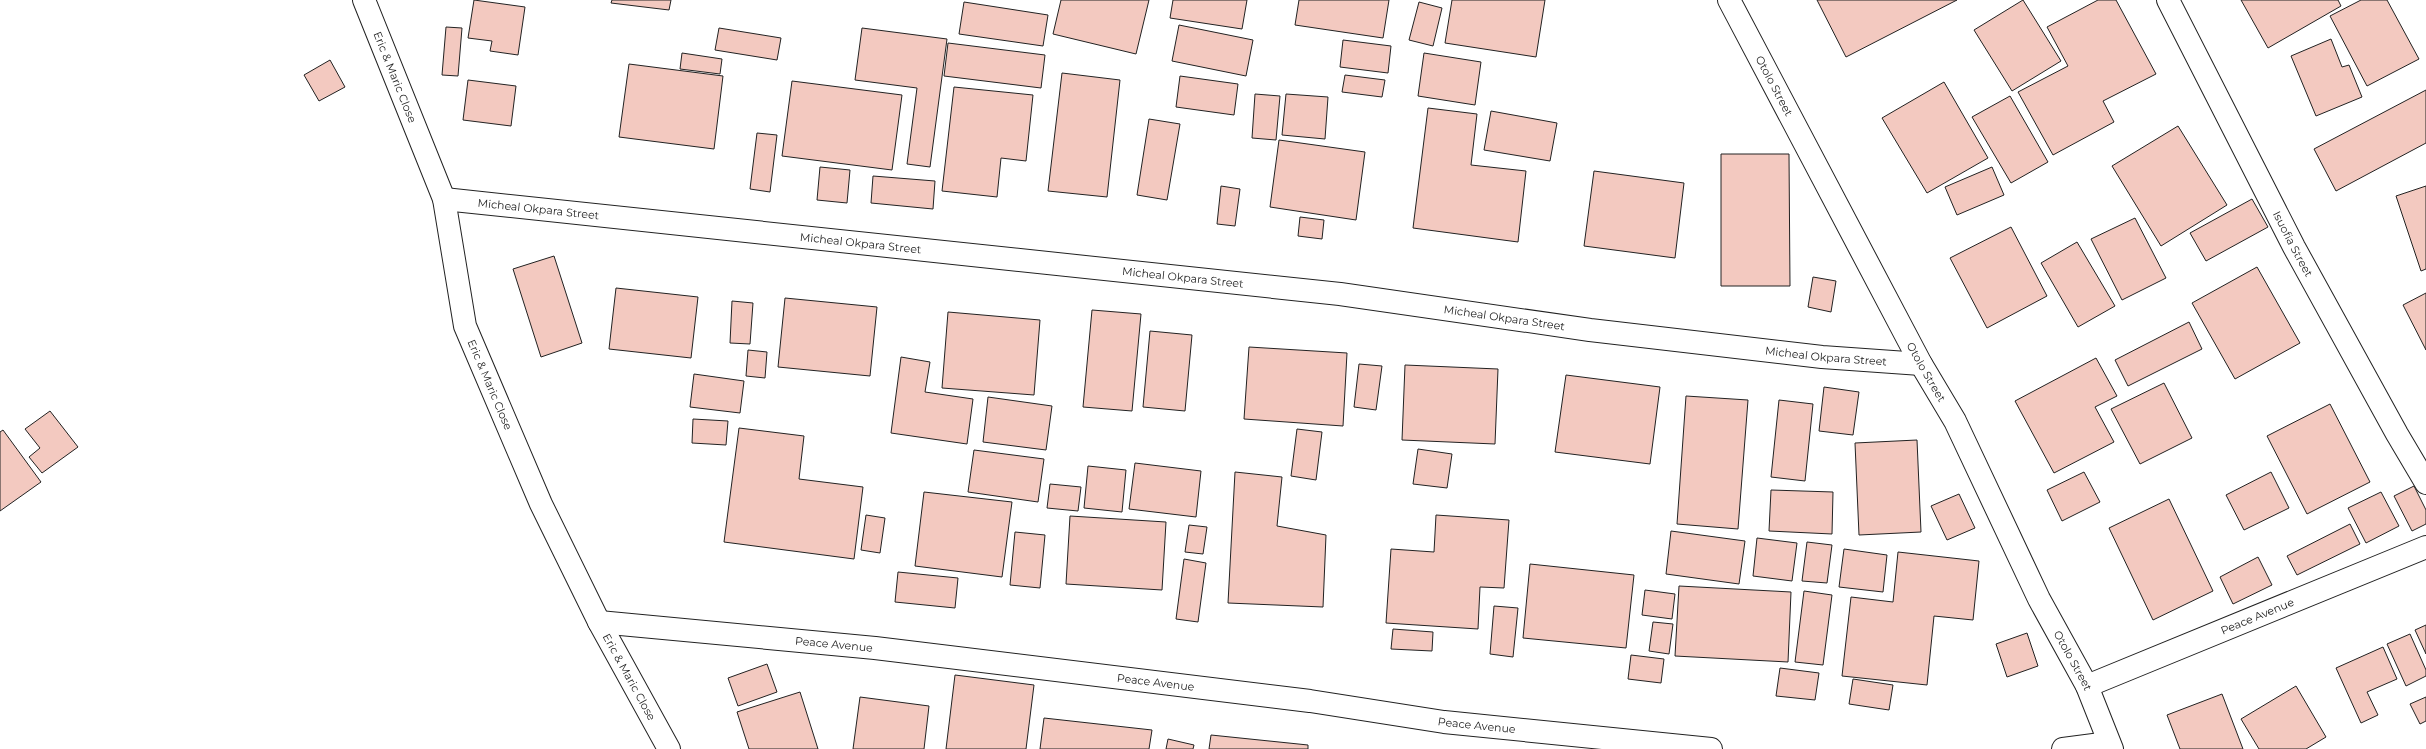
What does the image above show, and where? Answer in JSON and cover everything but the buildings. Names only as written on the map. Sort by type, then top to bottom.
[{"type":"street","name":"Eric & Maric Close","points":[[364,0],[444,199],[465,326],[541,504],[599,622],[669,749]]},
{"type":"street","name":"Otolo Street","points":[[1729,0],[1921,364],[1955,421],[2039,599],[2087,686],[2111,746]]},
{"type":"street","name":"Isuofia Street","points":[[2168,0],[2294,247],[2397,434],[2426,483]]},
{"type":"street","name":"Micheal Okpara Street","points":[[444,199],[1332,294],[1590,330],[1822,357],[1921,364]]},
{"type":"street","name":"Peace Avenue","points":[[2087,686],[2426,547]]},
{"type":"street","name":"Peace Avenue","points":[[599,622],[875,648],[1310,701],[1444,722],[1711,749]]},
{"type":"street","points":[[2063,749],[2111,746]]}]
